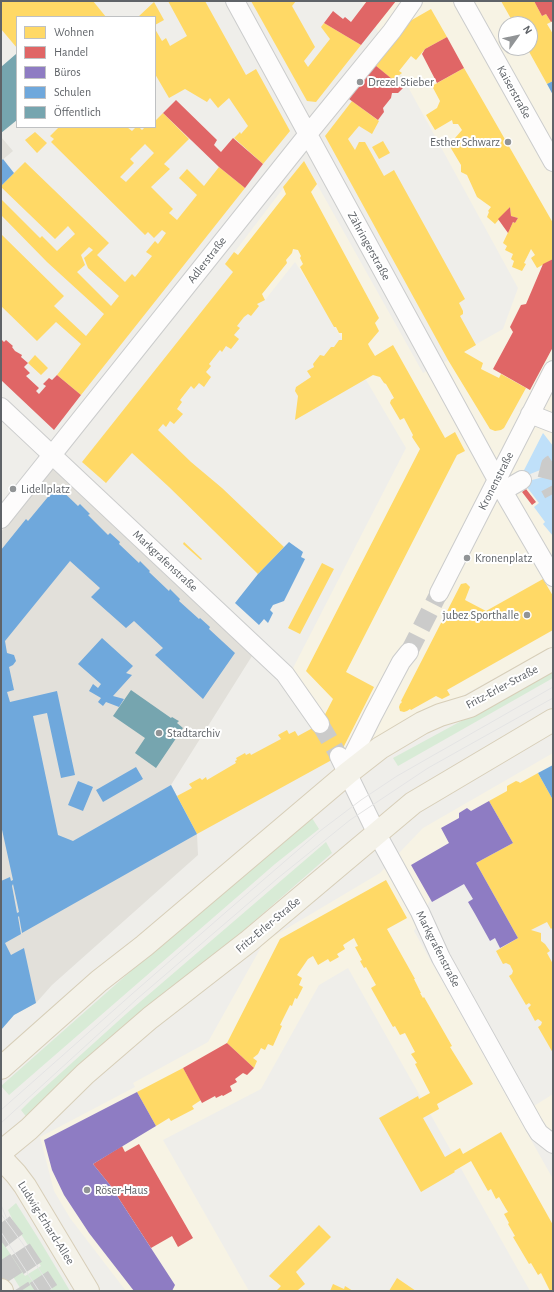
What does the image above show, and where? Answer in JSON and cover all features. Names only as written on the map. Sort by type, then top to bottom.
[{"type":"main road","name":"Fritz-Erler-Straße","points":[[1,1068],[99,981],[144,946],[344,764],[380,748],[422,723],[440,715],[470,706],[553,659]]},
{"type":"main road","name":"Fritz-Erler-Straße","points":[[1,1152],[40,1119],[85,1074],[139,1027],[174,998],[249,941],[413,803],[553,720]]},
{"type":"main road","name":"Ludwig-Erhard-Allee","points":[[1,1158],[25,1186],[88,1291]]},
{"type":"street","name":"Zähringerstraße","points":[[235,1],[500,485],[553,577]]},
{"type":"street","name":"Adlerstraße","points":[[1,519],[392,31],[413,1]]},
{"type":"street","name":"Kaiserstraße","points":[[463,1],[553,162]]},
{"type":"street","name":"Kronenstraße","points":[[439,593],[500,485],[530,414],[553,370]]},
{"type":"street","name":"Markgrafenstraße","points":[[1,407],[285,674],[320,724]]},
{"type":"street","points":[[530,414],[553,422]]},
{"type":"street","points":[[500,485],[522,480]]},
{"type":"street","points":[[344,764],[354,753],[401,662],[409,652]]},
{"type":"street","name":"Markgrafenstraße","points":[[344,764],[377,834],[420,912],[441,958],[534,1125],[549,1140]]},
{"type":"shaded area","points":[[361,1],[553,1],[553,646],[345,760],[291,672],[406,448],[315,293],[295,262],[265,300],[254,280],[230,258],[304,161],[423,373],[503,329],[518,288]]},
{"type":"shaded area","points":[[1,137],[13,151],[1,161]]},
{"type":"shaded area","points":[[55,464],[252,656],[171,785],[197,834],[198,855],[52,985],[36,1003],[14,1015],[1,1030],[1,532]]},
{"type":"shaded area","points":[[553,753],[553,808],[448,866],[414,931],[553,1179],[553,1291],[530,1291],[348,968],[319,985],[261,1089],[163,1140],[249,1291],[126,1291],[70,1218],[54,1191],[40,1137],[135,1087],[133,1083],[208,1042],[264,942],[380,873],[423,828]]},
{"type":"shaded area","points":[[553,1094],[553,1133],[544,1126],[534,1106]]},
{"type":"green space","points":[[553,666],[553,678],[398,766],[393,758],[476,713]]},
{"type":"green space","points":[[312,818],[319,829],[275,864],[9,1095],[1,1086],[158,947]]},
{"type":"green space","points":[[326,842],[332,853],[28,1119],[21,1110],[32,1099],[126,1014]]},
{"type":"green space","points":[[16,1203],[70,1291],[22,1291],[7,1267],[1,1262],[1,1240],[25,1276],[41,1266],[14,1223],[8,1210]]},
{"type":"water","points":[[543,433],[553,446],[553,536],[543,524],[545,522],[534,507],[539,503],[520,478]]},
{"type":"pier","points":[[553,465],[553,477],[544,477],[528,481],[520,478]]},
{"type":"building: Wohnen","points":[[1,1],[93,1],[105,16],[16,16],[16,47],[1,29]]},
{"type":"building: Wohnen","points":[[168,1],[205,1],[246,75],[256,69],[290,131],[263,164],[234,138],[240,132],[241,134],[248,126],[229,98],[218,108],[210,98],[207,102],[185,89],[169,98],[156,76],[156,31],[162,41],[166,38],[170,46],[187,36]]},
{"type":"building: Wohnen","points":[[251,1],[296,1],[292,6],[315,47],[304,61],[308,67],[330,39],[321,27],[324,23],[361,45],[316,102],[307,101]]},
{"type":"building: Wohnen","points":[[501,1],[534,1],[542,16],[546,14],[551,22],[547,24],[553,34],[553,81],[547,84],[531,56],[538,56],[538,16],[509,16]]},
{"type":"building: Wohnen","points":[[154,2],[164,20],[156,24],[156,16],[139,16]]},
{"type":"building: Wohnen","points":[[431,9],[447,37],[425,49],[416,60],[411,56],[399,71],[402,73],[393,80],[375,65],[410,21]]},
{"type":"building: Wohnen","points":[[464,68],[553,223],[553,259],[537,268],[531,258],[535,255],[531,249],[522,271],[512,267],[514,261],[511,259],[513,254],[505,250],[507,246],[503,243],[513,222],[515,223],[518,218],[511,216],[510,207],[495,224],[487,217],[488,211],[491,207],[477,197],[467,175],[461,172],[461,165],[449,145],[462,130],[458,124],[453,124],[452,120],[435,130],[426,115],[437,108],[440,101],[432,86]]},
{"type":"building: Wohnen","points":[[352,101],[379,121],[372,134],[359,126],[348,139],[355,150],[359,142],[365,142],[384,176],[394,170],[465,299],[459,303],[463,311],[463,314],[460,316],[476,345],[464,352],[483,363],[481,369],[499,378],[501,374],[526,388],[504,428],[501,430],[495,431],[490,429],[448,360],[325,136]]},
{"type":"building: Wohnen","points":[[163,113],[189,139],[164,164],[170,169],[151,187],[173,209],[169,213],[177,220],[197,195],[179,178],[187,169],[204,186],[219,167],[245,188],[81,395],[57,375],[81,344],[56,322],[37,341],[1,306],[1,234],[64,296],[54,306],[86,336],[104,314],[47,262],[1,215],[1,199],[40,238],[42,236],[57,251],[75,234],[68,226],[55,239],[1,186],[25,162],[109,243],[97,255],[125,282],[132,274],[135,277],[152,256],[146,252],[155,241],[158,244],[166,233],[162,230],[154,238],[148,232],[145,235],[51,142],[54,139],[50,136],[58,128],[128,128],[132,131],[135,128],[140,128],[142,130],[144,128],[156,128],[156,120]],"holes":[[[145,144],[154,153],[126,182],[120,177],[134,163],[130,159]],[[89,247],[93,250],[84,258],[88,268],[119,296],[111,306],[77,272],[85,265],[81,255]]]},
{"type":"building: Wohnen","points":[[35,132],[47,143],[37,153],[25,140]]},
{"type":"building: Wohnen","points":[[383,141],[390,153],[379,159],[372,147]]},
{"type":"building: Wohnen","points":[[304,161],[317,184],[311,192],[379,318],[375,323],[379,331],[368,344],[370,348],[375,356],[393,345],[445,438],[455,432],[465,451],[457,455],[346,672],[374,687],[339,756],[197,834],[177,796],[192,788],[189,784],[200,778],[202,780],[206,777],[207,780],[236,763],[236,758],[245,753],[246,755],[250,753],[251,755],[281,739],[278,735],[287,730],[289,734],[295,731],[298,736],[320,724],[333,699],[306,671],[420,449],[412,437],[413,435],[404,418],[400,420],[390,403],[394,398],[386,384],[380,377],[373,375],[295,420],[298,396],[295,391],[296,387],[311,377],[307,371],[314,367],[313,364],[320,355],[324,356],[331,347],[334,347],[339,340],[342,340],[342,333],[339,333],[336,327],[334,327],[300,267],[303,264],[298,250],[293,249],[292,253],[286,260],[287,263],[262,294],[265,300],[257,304],[259,306],[251,316],[248,314],[237,326],[240,328],[234,335],[239,339],[231,349],[226,346],[222,352],[220,350],[209,364],[211,366],[206,372],[211,377],[204,387],[199,383],[194,389],[191,386],[180,400],[182,402],[177,409],[183,414],[174,424],[170,421],[166,427],[163,424],[158,430],[284,547],[258,574],[132,453],[106,483],[82,462],[233,272],[225,264],[234,252],[238,255],[286,194],[283,187]]},
{"type":"building: Wohnen","points":[[35,355],[48,368],[41,375],[28,363]]},
{"type":"building: Wohnen","points":[[184,542],[202,559],[201,560],[183,544]]},
{"type":"building: Wohnen","points":[[322,563],[334,569],[300,634],[288,628]]},
{"type":"building: Wohnen","points":[[543,579],[553,596],[553,630],[447,690],[450,695],[442,699],[436,696],[411,710],[410,709],[404,712],[400,711],[399,707],[402,702],[401,701],[461,584],[466,583],[470,587],[465,600],[486,611]]},
{"type":"building: Wohnen","points":[[538,773],[553,800],[553,927],[551,929],[547,922],[531,930],[541,933],[541,941],[550,951],[547,953],[553,964],[553,1053],[538,1027],[542,1022],[538,1019],[535,1021],[528,1008],[531,1005],[529,1003],[526,1005],[509,976],[513,971],[510,965],[506,963],[503,964],[496,951],[518,938],[476,863],[513,843],[489,801],[507,791],[507,786],[516,781],[520,783]]},
{"type":"building: Wohnen","points":[[386,880],[407,918],[387,929],[415,979],[420,993],[423,998],[424,997],[452,1046],[450,1047],[473,1084],[437,1104],[439,1109],[423,1118],[445,1157],[460,1148],[463,1154],[501,1132],[553,1225],[553,1291],[550,1291],[541,1273],[538,1275],[531,1263],[529,1264],[513,1237],[515,1236],[504,1214],[508,1212],[499,1197],[496,1199],[491,1189],[488,1191],[471,1161],[421,1192],[379,1118],[418,1096],[419,1099],[430,1093],[415,1064],[417,1063],[411,1054],[415,1052],[405,1033],[400,1035],[395,1026],[393,1027],[371,988],[376,985],[366,967],[364,968],[360,961],[362,960],[355,947],[358,946],[354,938],[343,945],[345,949],[337,954],[339,957],[330,962],[328,959],[318,965],[313,956],[308,959],[297,975],[302,978],[299,985],[303,987],[297,999],[295,998],[292,1006],[290,1005],[280,1025],[282,1026],[273,1046],[268,1044],[265,1050],[261,1048],[258,1054],[253,1058],[257,1061],[254,1068],[227,1043],[280,939]]},
{"type":"building: Wohnen","points":[[183,1068],[201,1100],[192,1106],[194,1109],[171,1121],[169,1118],[156,1126],[137,1092]]},
{"type":"building: Wohnen","points":[[319,1225],[331,1237],[296,1272],[305,1284],[298,1290],[299,1291],[276,1291],[281,1286],[269,1276]]},
{"type":"building: Wohnen","points":[[397,1278],[416,1291],[389,1291]]},
{"type":"building: Wohnen","points":[[333,1284],[344,1289],[345,1286],[353,1291],[330,1291]]},
{"type":"building: Handel","points":[[367,1],[396,1],[361,45],[324,23],[333,11],[343,19],[345,17],[351,22]]},
{"type":"building: Handel","points":[[534,1],[553,1],[553,21],[551,22],[546,14],[542,16]]},
{"type":"building: Handel","points":[[447,37],[464,68],[437,83],[422,54],[425,49]]},
{"type":"building: Handel","points":[[375,65],[403,88],[398,93],[392,93],[391,98],[383,108],[384,112],[378,120],[349,99]]},
{"type":"building: Handel","points":[[176,100],[217,140],[214,145],[221,152],[233,138],[263,164],[245,188],[219,167],[163,113]]},
{"type":"building: Handel","points":[[510,207],[511,216],[518,218],[515,223],[513,222],[508,233],[498,219]]},
{"type":"building: Handel","points":[[553,259],[553,347],[530,390],[493,369],[513,332],[510,327],[521,305],[526,304],[543,264]]},
{"type":"building: Handel","points":[[1,339],[4,342],[6,340],[13,346],[12,347],[15,351],[22,355],[21,357],[28,363],[24,367],[30,373],[26,376],[39,388],[36,391],[39,394],[46,386],[43,384],[49,378],[52,380],[57,375],[81,395],[54,430],[1,380]]},
{"type":"building: Handel","points":[[526,489],[536,502],[532,505],[522,492]]},
{"type":"building: Handel","points":[[227,1043],[254,1068],[247,1075],[243,1073],[235,1079],[237,1082],[230,1086],[232,1091],[223,1096],[222,1095],[216,1098],[215,1096],[202,1103],[183,1068]]},
{"type":"building: Handel","points":[[139,1144],[193,1238],[178,1247],[172,1236],[151,1248],[110,1185],[93,1164],[122,1146],[125,1152]]},
{"type":"building: Büros","points":[[489,801],[513,843],[476,863],[518,938],[500,948],[495,938],[490,941],[468,902],[473,899],[464,884],[432,902],[411,865],[449,843],[441,828],[459,818],[459,813],[467,808],[471,811]]},
{"type":"building: Büros","name":"Röser-Haus","points":[[137,1092],[156,1126],[93,1164],[110,1185],[175,1285],[172,1291],[134,1291],[89,1233],[64,1195],[52,1170],[44,1140]]},
{"type":"building: Schulen","points":[[553,81],[553,95],[547,84]]},
{"type":"building: Schulen","points":[[3,159],[14,173],[1,186],[1,161]]},
{"type":"building: Schulen","points":[[57,486],[78,506],[80,504],[90,514],[88,515],[108,535],[110,533],[120,542],[119,544],[139,563],[140,561],[169,591],[170,589],[180,599],[179,601],[210,627],[209,629],[235,653],[203,699],[155,655],[163,648],[134,621],[126,628],[91,597],[100,588],[70,561],[5,641],[7,653],[14,655],[16,661],[9,667],[14,690],[7,692],[10,702],[57,691],[75,775],[61,778],[47,713],[33,716],[58,835],[73,841],[171,785],[197,834],[22,933],[19,916],[18,917],[21,934],[5,943],[11,955],[24,948],[36,1003],[14,1015],[1,1030],[1,881],[10,877],[11,881],[13,880],[1,825],[1,550],[26,519],[28,521]],"holes":[[[13,884],[19,912],[17,913],[12,886]]]},
{"type":"building: Schulen","points":[[289,542],[303,552],[301,557],[305,559],[284,601],[273,605],[270,610],[273,613],[268,623],[264,619],[259,625],[235,603],[258,574]]},
{"type":"building: Schulen","points":[[102,638],[133,666],[126,673],[132,675],[113,696],[124,699],[119,707],[106,702],[103,706],[98,702],[101,698],[89,691],[93,684],[98,688],[101,684],[78,664]]},
{"type":"building: Schulen","points":[[553,765],[553,800],[538,773]]},
{"type":"building: Schulen","points":[[136,767],[143,779],[103,802],[96,790]]},
{"type":"building: Schulen","points":[[78,781],[93,787],[83,811],[68,805]]},
{"type":"building: Öffentlich","points":[[16,54],[16,121],[1,133],[1,67]]},
{"type":"building: Öffentlich","name":"Stadtarchiv","points":[[131,690],[171,718],[172,717],[179,721],[177,723],[183,728],[156,768],[135,753],[145,738],[113,716]]},
{"type":"tunnel","points":[[553,463],[550,465],[546,481],[553,494]]},
{"type":"tunnel","points":[[409,652],[439,593]]},
{"type":"tunnel","points":[[320,724],[339,756]]},
{"type":"tunnel","points":[[1,1223],[17,1244],[48,1291]]},
{"type":"tunnel","points":[[1,1260],[21,1291]]},
{"type":"tram line","points":[[1,1110],[320,831],[361,800],[397,776],[553,687]]},
{"type":"tram line","points":[[1,1123],[137,999],[278,878],[350,820],[428,768],[553,698]]},
{"type":"tram line","points":[[1,1205],[7,1219]]},
{"type":"tram line","points":[[1,1214],[23,1244],[53,1291]]},
{"type":"tram line","points":[[1,1232],[39,1291]]},
{"type":"place","name":"Drezel Stieber","points":[[360,82]]},
{"type":"place","name":"Esther Schwarz","points":[[508,142]]},
{"type":"place","name":"Lidellplatz","points":[[13,489]]},
{"type":"place","name":"Kronenplatz","points":[[467,558]]},
{"type":"place","name":"jubez Sporthalle","points":[[527,615]]},
{"type":"place","name":"Stadtarchiv","points":[[159,733]]},
{"type":"place","name":"Röser-Haus","points":[[87,1190]]}]
